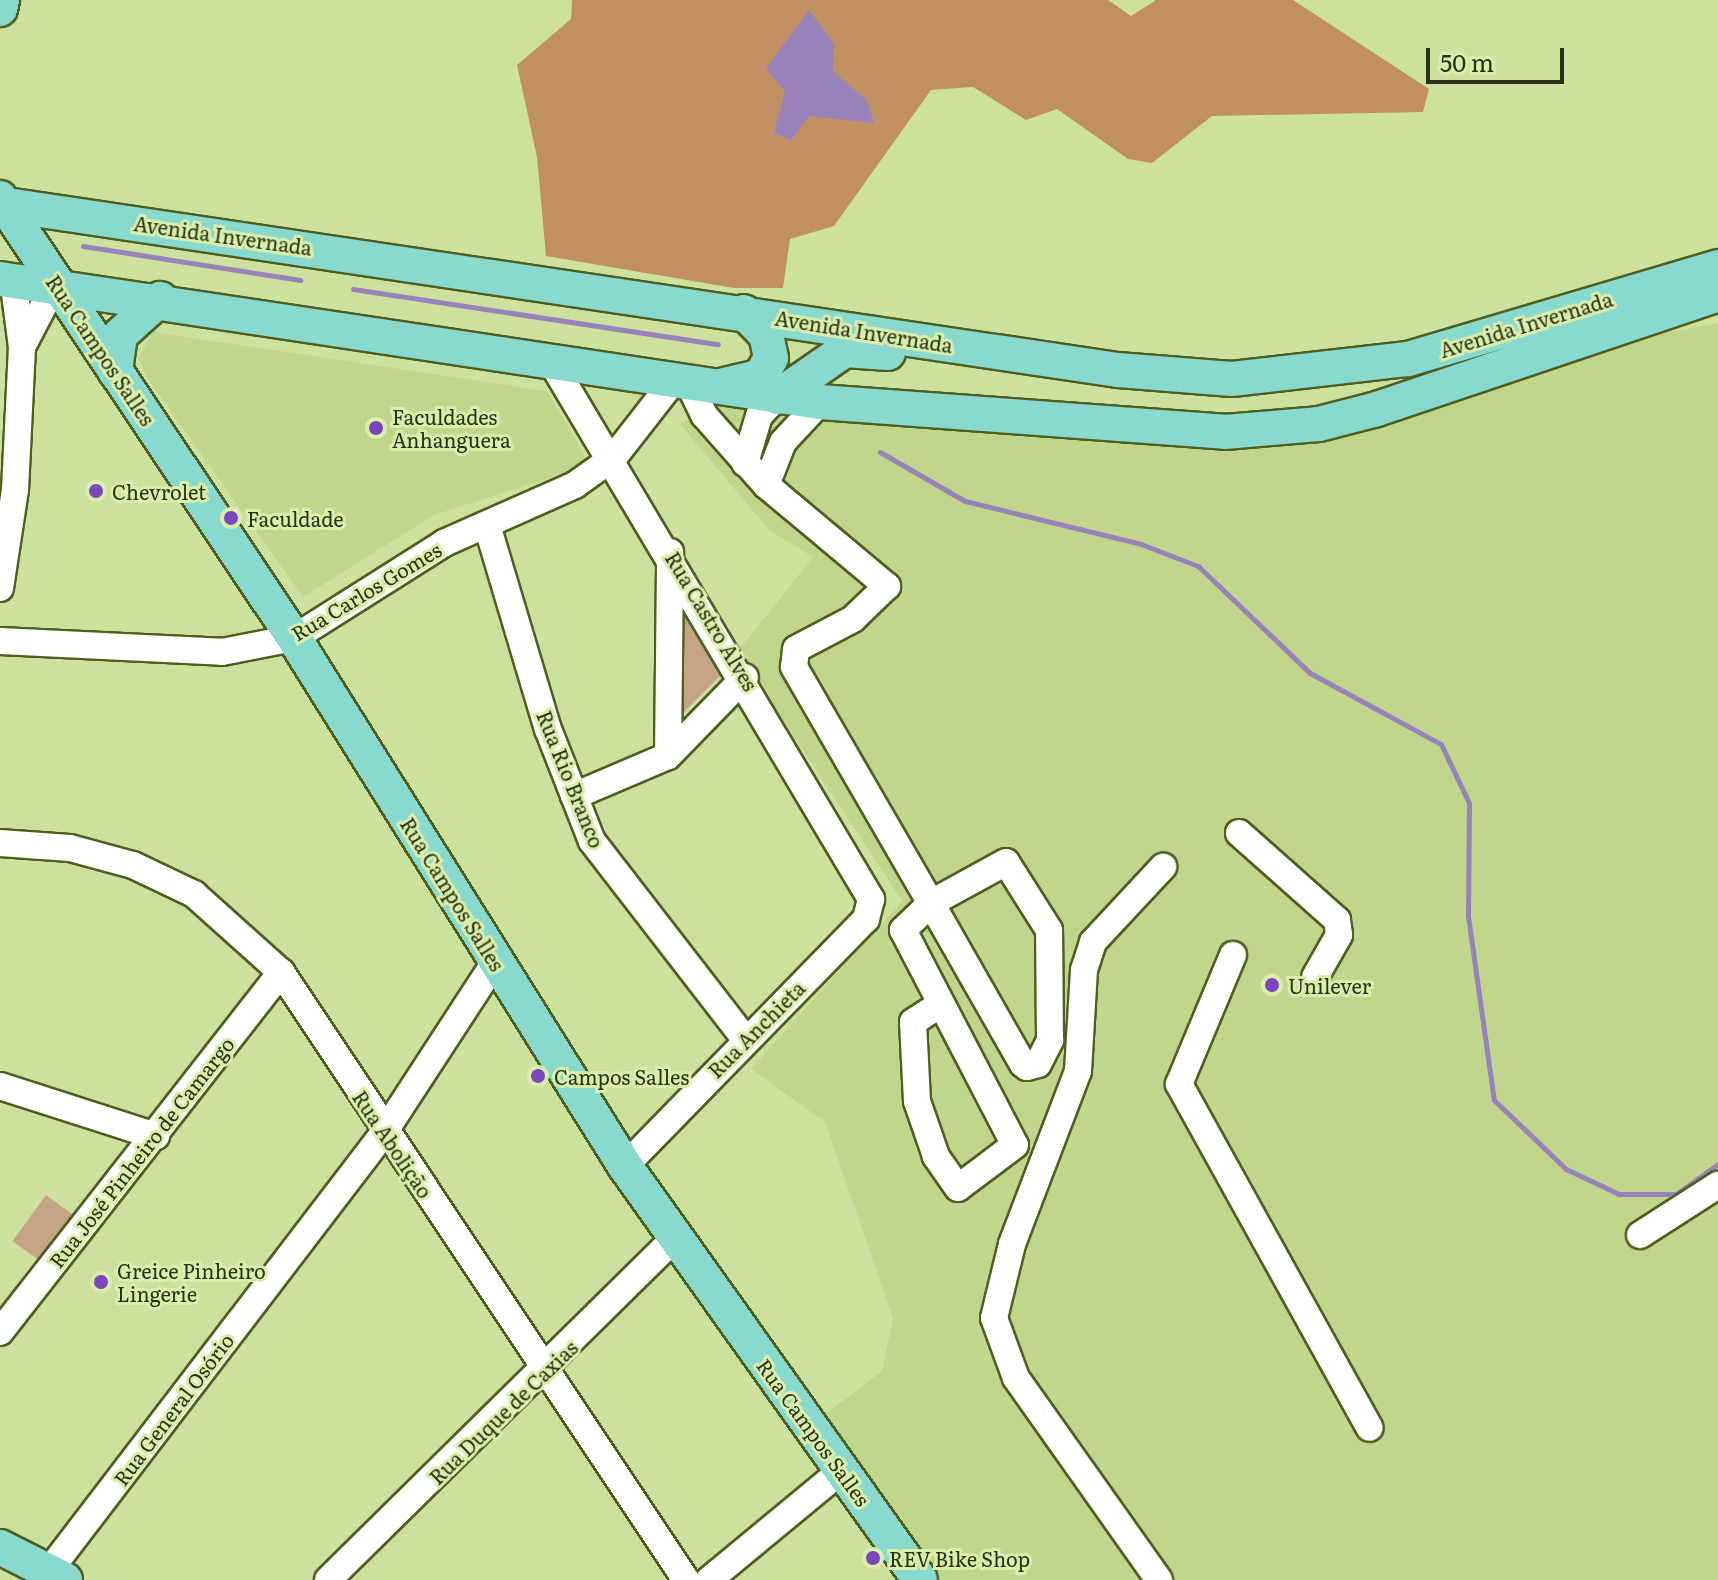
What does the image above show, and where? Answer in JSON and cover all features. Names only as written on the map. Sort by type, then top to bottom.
[{"type":"main road","points":[[0,9],[2,0]]},
{"type":"main road","points":[[1,202],[4,272]]},
{"type":"main road","name":"Avenida Invernada","points":[[1,202],[975,348],[1232,379],[1341,371],[1436,351],[1718,267]]},
{"type":"main road","name":"Rua Campos Salles","points":[[1,202],[294,638],[625,1166],[674,1239],[920,1580]]},
{"type":"main road","name":"Avenida Invernada","points":[[4,272],[777,397],[1225,432],[1341,418],[1718,294]]},
{"type":"main road","points":[[115,371],[120,335],[160,299]]},
{"type":"main road","points":[[693,382],[760,377],[771,358],[766,335],[744,312]]},
{"type":"main road","points":[[777,397],[817,366],[845,350],[921,357],[975,348]]},
{"type":"main road","points":[[1341,418],[1439,368],[1436,351]]},
{"type":"main road","points":[[817,366],[820,402]]},
{"type":"main road","points":[[1225,432],[1235,413],[1232,379]]},
{"type":"main road","points":[[0,1547],[52,1577]]},
{"type":"street","points":[[0,588],[15,490],[22,347],[4,272]]},
{"type":"street","points":[[22,347],[56,282]]},
{"type":"street","name":"Rua Castro Alves","points":[[549,358],[670,550],[867,888]]},
{"type":"street","points":[[693,382],[704,415],[745,463],[766,485],[887,586],[853,619],[804,643],[792,657],[931,903],[1023,1064],[1038,1064],[1050,1040],[1051,942],[1012,865],[1001,863],[931,903],[907,922],[903,937],[1015,1145],[958,1188],[936,1156],[917,1101],[913,1022],[938,1006]]},
{"type":"street","name":"Rua Carlos Gomes","points":[[0,641],[222,652],[294,638],[444,543],[487,525],[614,457],[693,382]]},
{"type":"street","points":[[745,463],[759,416],[777,397]]},
{"type":"street","points":[[766,485],[783,442],[820,402]]},
{"type":"street","name":"Rua Rio Branco","points":[[487,525],[574,796],[618,883],[744,1038]]},
{"type":"street","points":[[668,756],[670,550]]},
{"type":"street","points":[[574,796],[668,756],[745,677]]},
{"type":"street","points":[[1239,833],[1337,920],[1339,935],[1315,977]]},
{"type":"street","name":"Rua Abolição","points":[[0,843],[70,848],[133,865],[194,894],[281,972],[383,1134],[548,1370],[686,1580]]},
{"type":"street","points":[[1159,1580],[1016,1378],[994,1318],[1012,1244],[1078,1071],[1084,970],[1093,942],[1163,867]]},
{"type":"street","name":"Rua Anchieta","points":[[625,1166],[744,1038],[866,919],[867,888]]},
{"type":"street","points":[[1233,955],[1179,1084],[1370,1428]]},
{"type":"street","name":"Rua General Osório","points":[[52,1577],[383,1134],[495,962]]},
{"type":"street","name":"Rua José Pinheiro de Camargo","points":[[0,1332],[281,972]]},
{"type":"street","points":[[0,1086],[156,1136]]},
{"type":"street","points":[[1640,1235],[1718,1185]]},
{"type":"street","name":"Rua Duque de Caxias","points":[[328,1580],[548,1370],[674,1239]]},
{"type":"street","points":[[709,1580],[842,1470]]},
{"type":"shaded area","points":[[572,0],[1108,0],[1131,16],[1156,0],[1293,0],[1429,89],[1423,112],[1212,116],[1152,163],[1128,159],[1057,109],[1026,120],[973,87],[931,90],[834,226],[790,239],[783,288],[734,288],[546,256],[537,157],[517,65],[571,19]]},
{"type":"shaded area","points":[[809,10],[834,44],[833,71],[867,101],[874,123],[809,116],[791,140],[774,133],[785,91],[766,69]]},
{"type":"shaded area","name":"Unilever","points":[[1718,323],[1718,1580],[935,1580],[822,1417],[882,1371],[893,1318],[825,1122],[751,1069],[902,901],[738,651],[813,557],[769,530],[680,424],[718,403],[1268,449],[1648,336]]},
{"type":"shaded area","name":"Faculdades Anhanguera","points":[[153,332],[547,391],[590,465],[434,515],[303,597],[152,385],[138,359]]},
{"type":"shaded area","points":[[683,608],[724,672],[677,719]]},
{"type":"shaded area","points":[[46,1195],[75,1216],[42,1262],[12,1241]]},
{"type":"waterway","points":[[83,246],[300,280]]},
{"type":"waterway","points":[[353,289],[718,344]]},
{"type":"waterway","points":[[880,452],[965,501],[1141,544],[1198,566],[1310,673],[1441,744],[1469,803],[1468,916],[1494,1100],[1566,1169],[1619,1194],[1676,1194],[1718,1164]]},
{"type":"place","name":"Faculdades Anhanguera","points":[[376,428]]},
{"type":"place","name":"Chevrolet","points":[[96,491]]},
{"type":"place","name":"Faculdade","points":[[231,518]]},
{"type":"place","name":"Unilever","points":[[1272,985]]},
{"type":"place","name":"Campos Salles","points":[[538,1076]]},
{"type":"place","name":"Greice Pinheiro Lingerie","points":[[101,1282]]},
{"type":"place","name":"REV Bike Shop","points":[[873,1558]]}]
